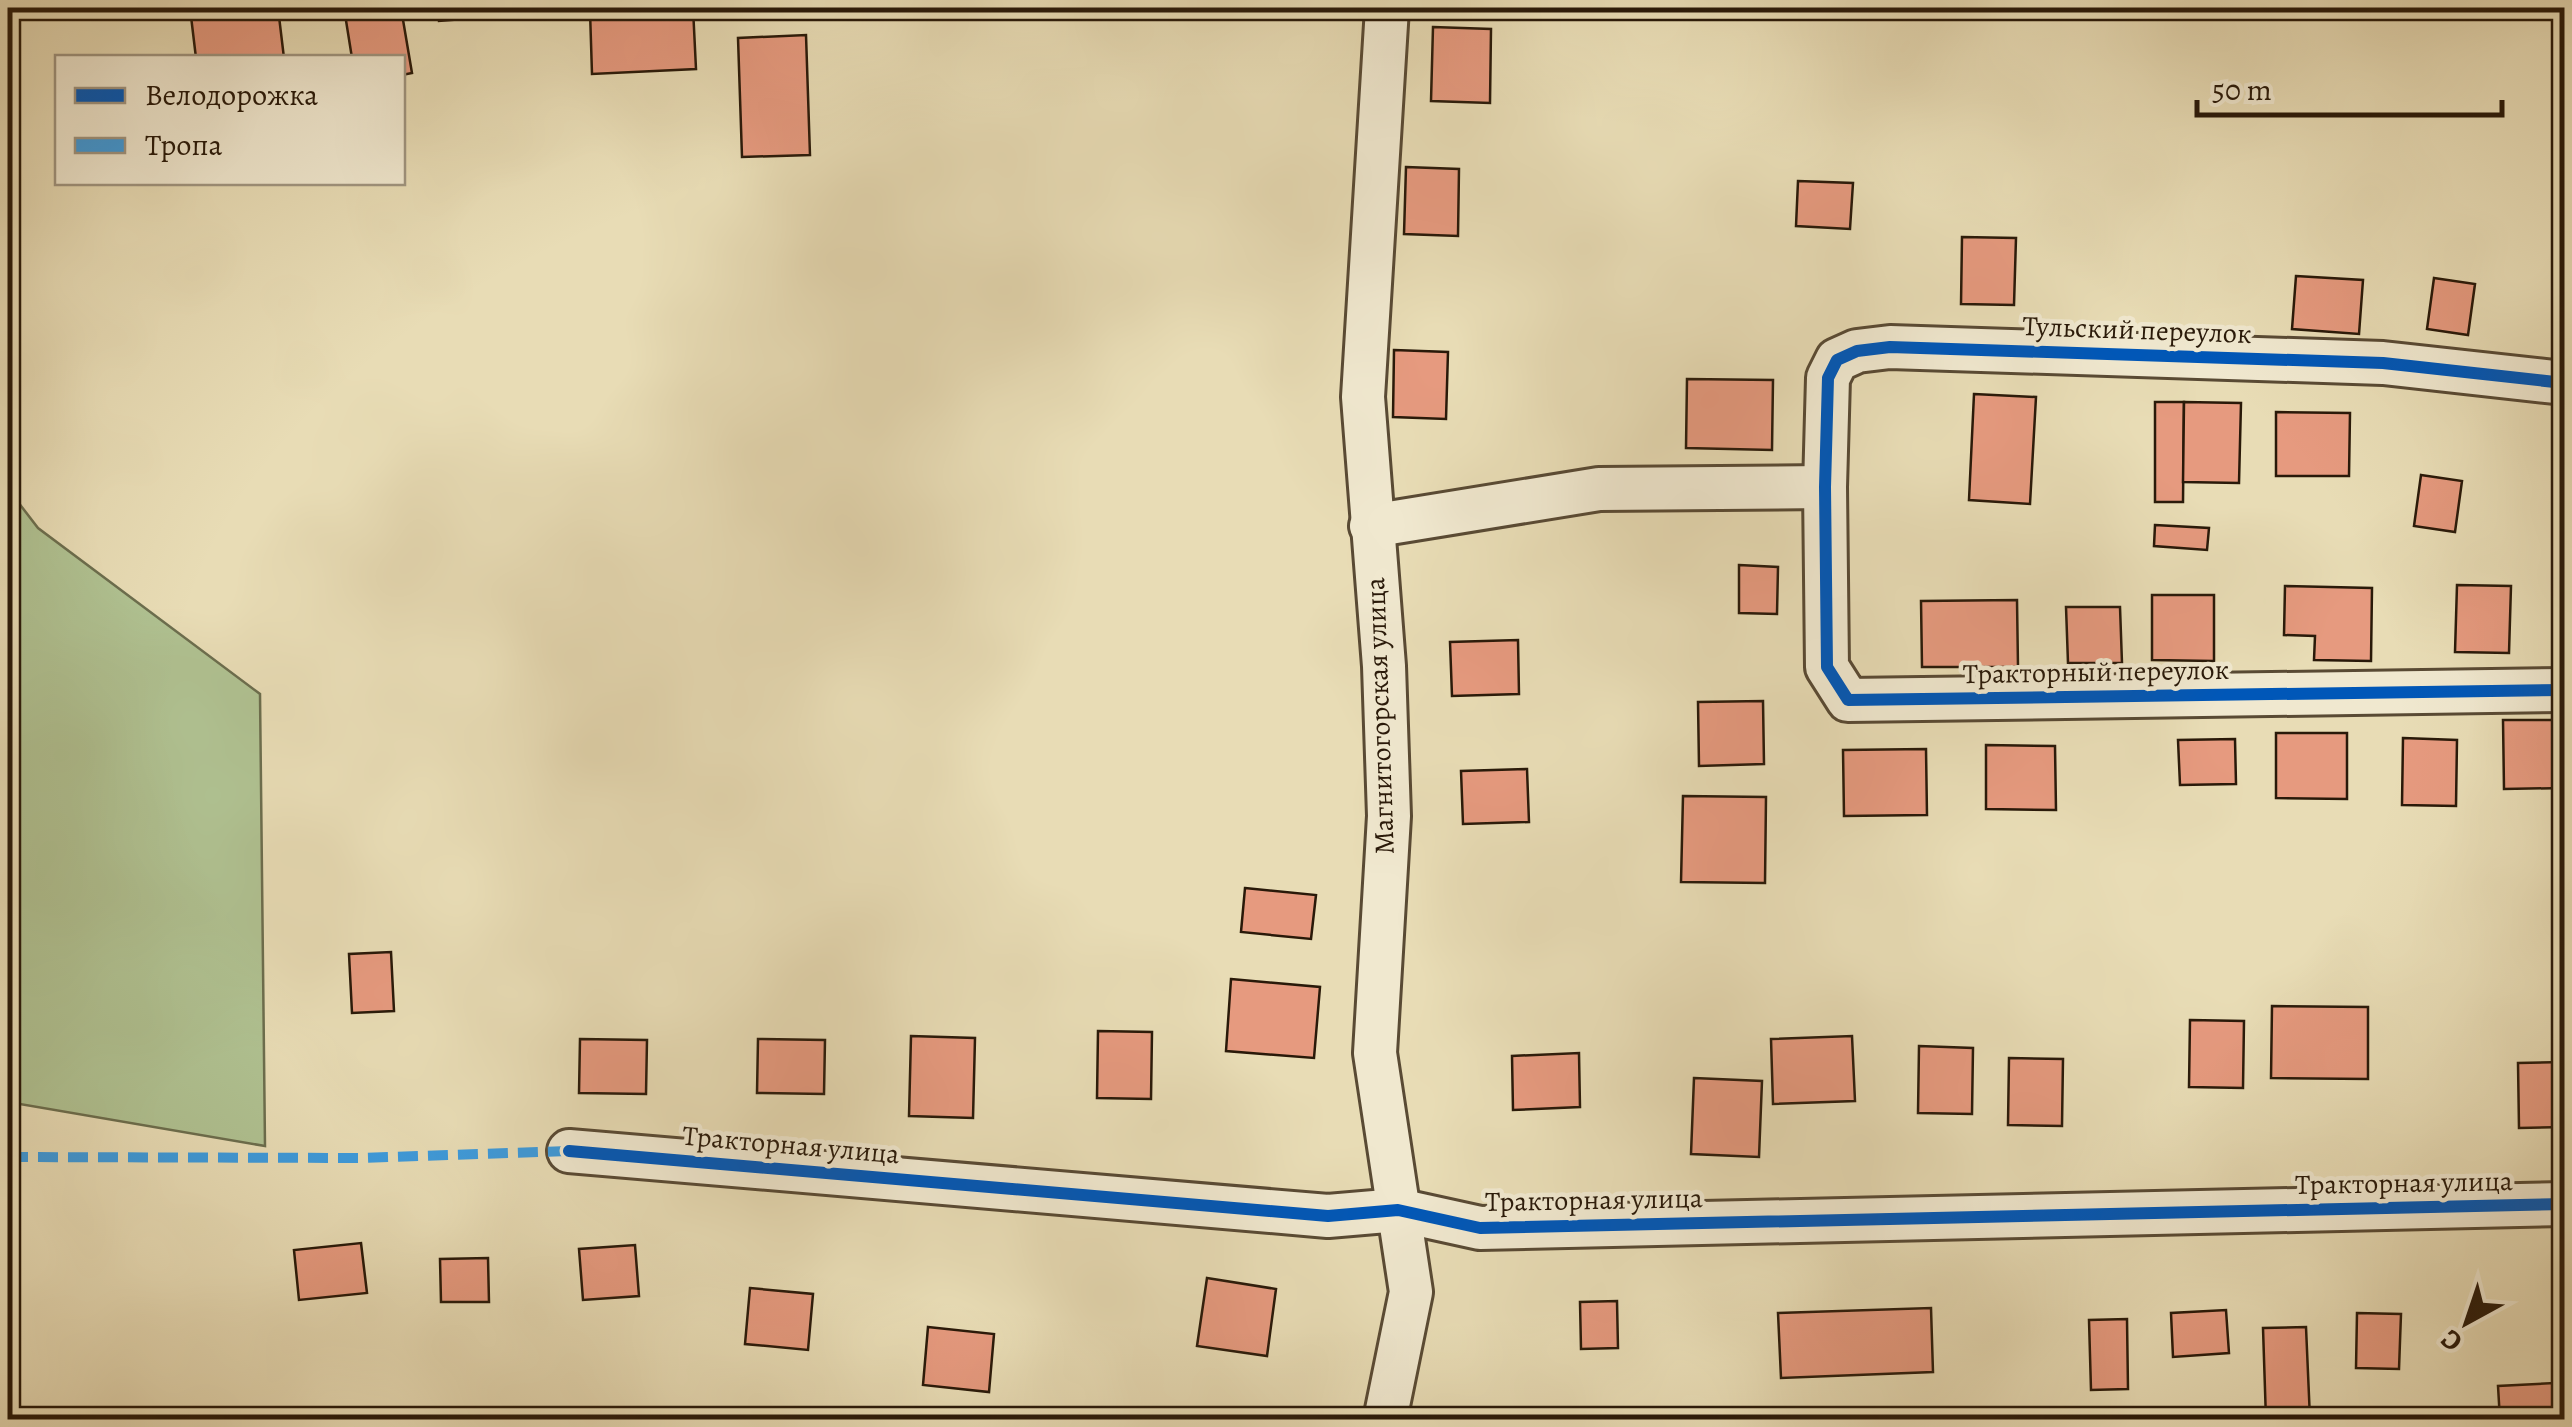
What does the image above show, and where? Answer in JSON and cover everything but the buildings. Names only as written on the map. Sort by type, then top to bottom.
[{"type":"street","name":"Магнитогорская улица","points":[[1385,1420],[1411,1292],[1374,1053],[1389,816],[1384,666],[1363,396],[1388,8]]},
{"type":"street","name":"Тульский переулок","points":[[1825,487],[1828,378],[1837,360],[1857,352],[1890,347],[2383,363],[2564,383]]},
{"type":"street","points":[[1371,526],[1598,489],[1825,487]]},
{"type":"street","name":"Тракторный переулок","points":[[1825,487],[1827,667],[1848,700],[2564,690]]},
{"type":"street","name":"Тракторная улица","points":[[569,1152],[1328,1216],[1398,1210],[1480,1228],[2564,1204]]},
{"type":"green space","points":[[8,489],[38,528],[260,694],[265,1146],[8,1102]]},
{"type":"marked path","points":[[8,1157],[360,1158],[569,1151]]},
{"type":"cycle path","points":[[2564,383],[2383,363],[1890,347],[1857,351],[1837,360],[1828,378],[1825,487],[1827,667],[1848,700],[2564,690]]},
{"type":"cycle path","points":[[569,1151],[1328,1216],[1398,1210],[1480,1228],[2564,1204]]}]
